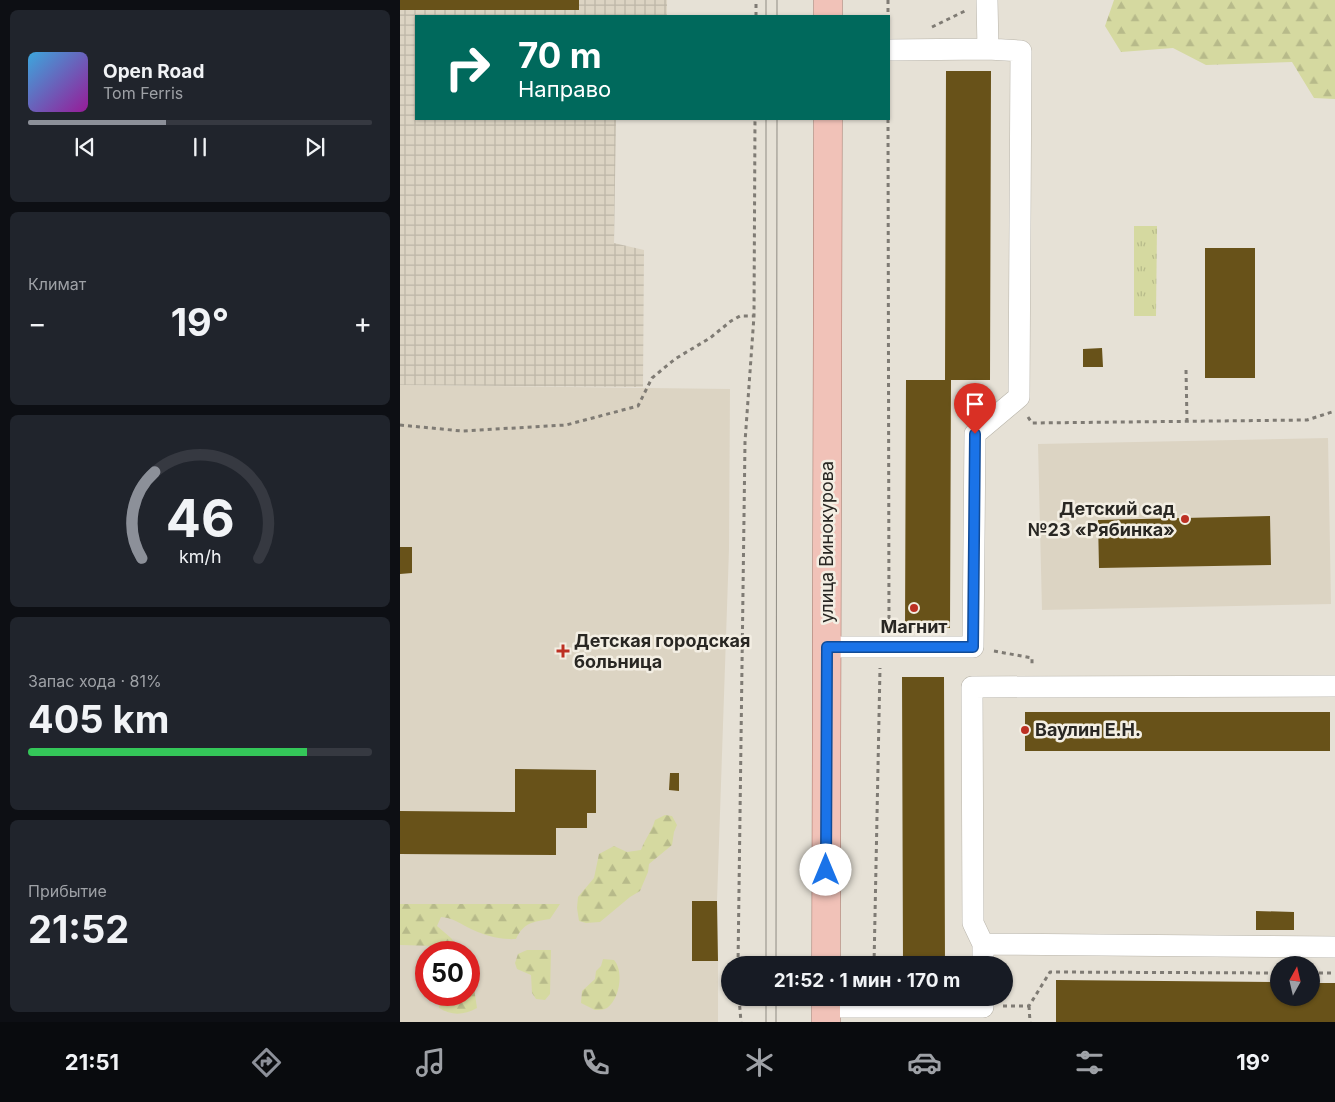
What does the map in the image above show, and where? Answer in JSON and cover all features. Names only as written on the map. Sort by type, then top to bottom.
[{"type":"main road","points":[[828,0],[828,15]]},
{"type":"main road","name":"улица Винокурова","points":[[826,956],[828,120]]},
{"type":"lane","points":[[987,0],[988,49]]},
{"type":"lane","points":[[827,647],[973,647],[975,434],[1019,397],[1021,51],[988,49],[890,50]]},
{"type":"lane","points":[[1335,686],[972,687],[973,923],[983,955],[1335,947]]},
{"type":"lane","points":[[826,1009],[893,1006]]},
{"type":"path","points":[[756,0],[756,15]]},
{"type":"path","points":[[888,0],[888,15]]},
{"type":"path","points":[[924,32],[967,9]]},
{"type":"path","points":[[738,956],[745,442],[754,316],[755,120]]},
{"type":"path","points":[[874,956],[880,647],[889,629],[888,120]]},
{"type":"path","points":[[400,425],[462,431],[566,425],[638,406],[652,378],[668,365],[710,338],[731,321],[740,316],[754,316]]},
{"type":"path","points":[[1186,370],[1187,421]]},
{"type":"path","points":[[1019,397],[1032,423],[1307,420],[1335,412]]},
{"type":"path","points":[[973,647],[1032,658]]},
{"type":"path","points":[[1030,1022],[1029,1006],[1050,972],[1270,973]]},
{"type":"path","points":[[1320,973],[1335,973]]},
{"type":"path","points":[[1013,1005],[1029,1006]]},
{"type":"path","points":[[740,1006],[741,1022]]},
{"type":"shaded area","points":[[400,0],[667,0],[667,15],[415,15],[415,120],[616,120],[614,243],[644,250],[643,387],[400,385]]},
{"type":"shaded area","name":"Детская городская больница","points":[[400,385],[730,389],[729,549],[717,901],[692,901],[692,960],[718,961],[718,1022],[400,1022]]},
{"type":"shaded area","name":"Детский сад №23 «Рябинка»","points":[[1328,438],[1331,604],[1042,610],[1038,444]]},
{"type":"green space","points":[[1114,0],[1335,0],[1335,99],[1314,98],[1292,62],[1206,65],[1173,48],[1121,52],[1105,26]]},
{"type":"green space","points":[[1134,226],[1157,226],[1156,316],[1134,316]]},
{"type":"green space","points":[[665,815],[672,816],[677,825],[672,845],[649,864],[648,872],[640,891],[600,922],[586,923],[579,921],[578,897],[594,878],[599,854],[614,846],[627,852],[641,850],[655,820]]},
{"type":"green space","points":[[400,904],[560,904],[550,919],[534,922],[526,926],[516,939],[503,939],[485,935],[448,918],[441,917],[437,926],[453,941],[415,941],[415,945],[400,945]]},
{"type":"green space","points":[[527,950],[551,950],[550,994],[545,1000],[536,999],[532,993],[531,975],[517,969],[515,963],[518,954]]},
{"type":"green space","points":[[603,959],[614,960],[617,965],[620,978],[618,992],[607,1008],[595,1010],[581,1003],[582,991],[595,979],[596,971],[601,966]]},
{"type":"green space","points":[[439,1006],[477,1006],[477,1008],[458,1014],[439,1008]]},
{"type":"building","points":[[400,0],[579,0],[579,10],[400,10]]},
{"type":"building","points":[[946,71],[991,71],[990,380],[951,380],[950,628],[905,628],[906,380],[945,380]]},
{"type":"building","points":[[1205,248],[1255,248],[1255,378],[1205,378]]},
{"type":"building","points":[[1102,348],[1103,367],[1083,367],[1083,349]]},
{"type":"building","points":[[1270,516],[1271,565],[1099,568],[1098,520]]},
{"type":"building","points":[[400,547],[412,547],[412,573],[400,574]]},
{"type":"building","points":[[902,677],[944,677],[945,956],[903,956]]},
{"type":"building","points":[[1025,712],[1330,712],[1330,751],[1025,751]]},
{"type":"building","points":[[515,769],[596,770],[596,813],[587,813],[587,828],[556,828],[556,855],[400,854],[400,811],[515,812]]},
{"type":"building","points":[[670,773],[679,773],[679,791],[669,790]]},
{"type":"building","points":[[692,901],[717,901],[718,961],[692,961]]},
{"type":"building","points":[[1256,911],[1294,912],[1294,930],[1256,930]]},
{"type":"building","points":[[1056,980],[1270,982],[1270,1006],[1320,1006],[1320,983],[1335,983],[1335,1022],[1056,1022]]},
{"type":"tram line","points":[[766,0],[766,15]]},
{"type":"tram line","points":[[777,0],[777,15]]},
{"type":"tram line","points":[[766,120],[766,956]]},
{"type":"tram line","points":[[776,956],[777,120]]},
{"type":"tram line","points":[[766,1006],[766,1022]]},
{"type":"tram line","points":[[776,1006],[776,1022]]},
{"type":"place","name":"Детский сад №23 «Рябинка»","points":[[1185,519]]},
{"type":"place","name":"Магнит","points":[[914,608]]},
{"type":"place","name":"Детская городская больница","points":[[563,651]]},
{"type":"place","name":"Ваулин Е.Н.","points":[[1025,730]]},
{"type":"route","points":[[826,870],[827,647],[973,647],[975,434]]}]
